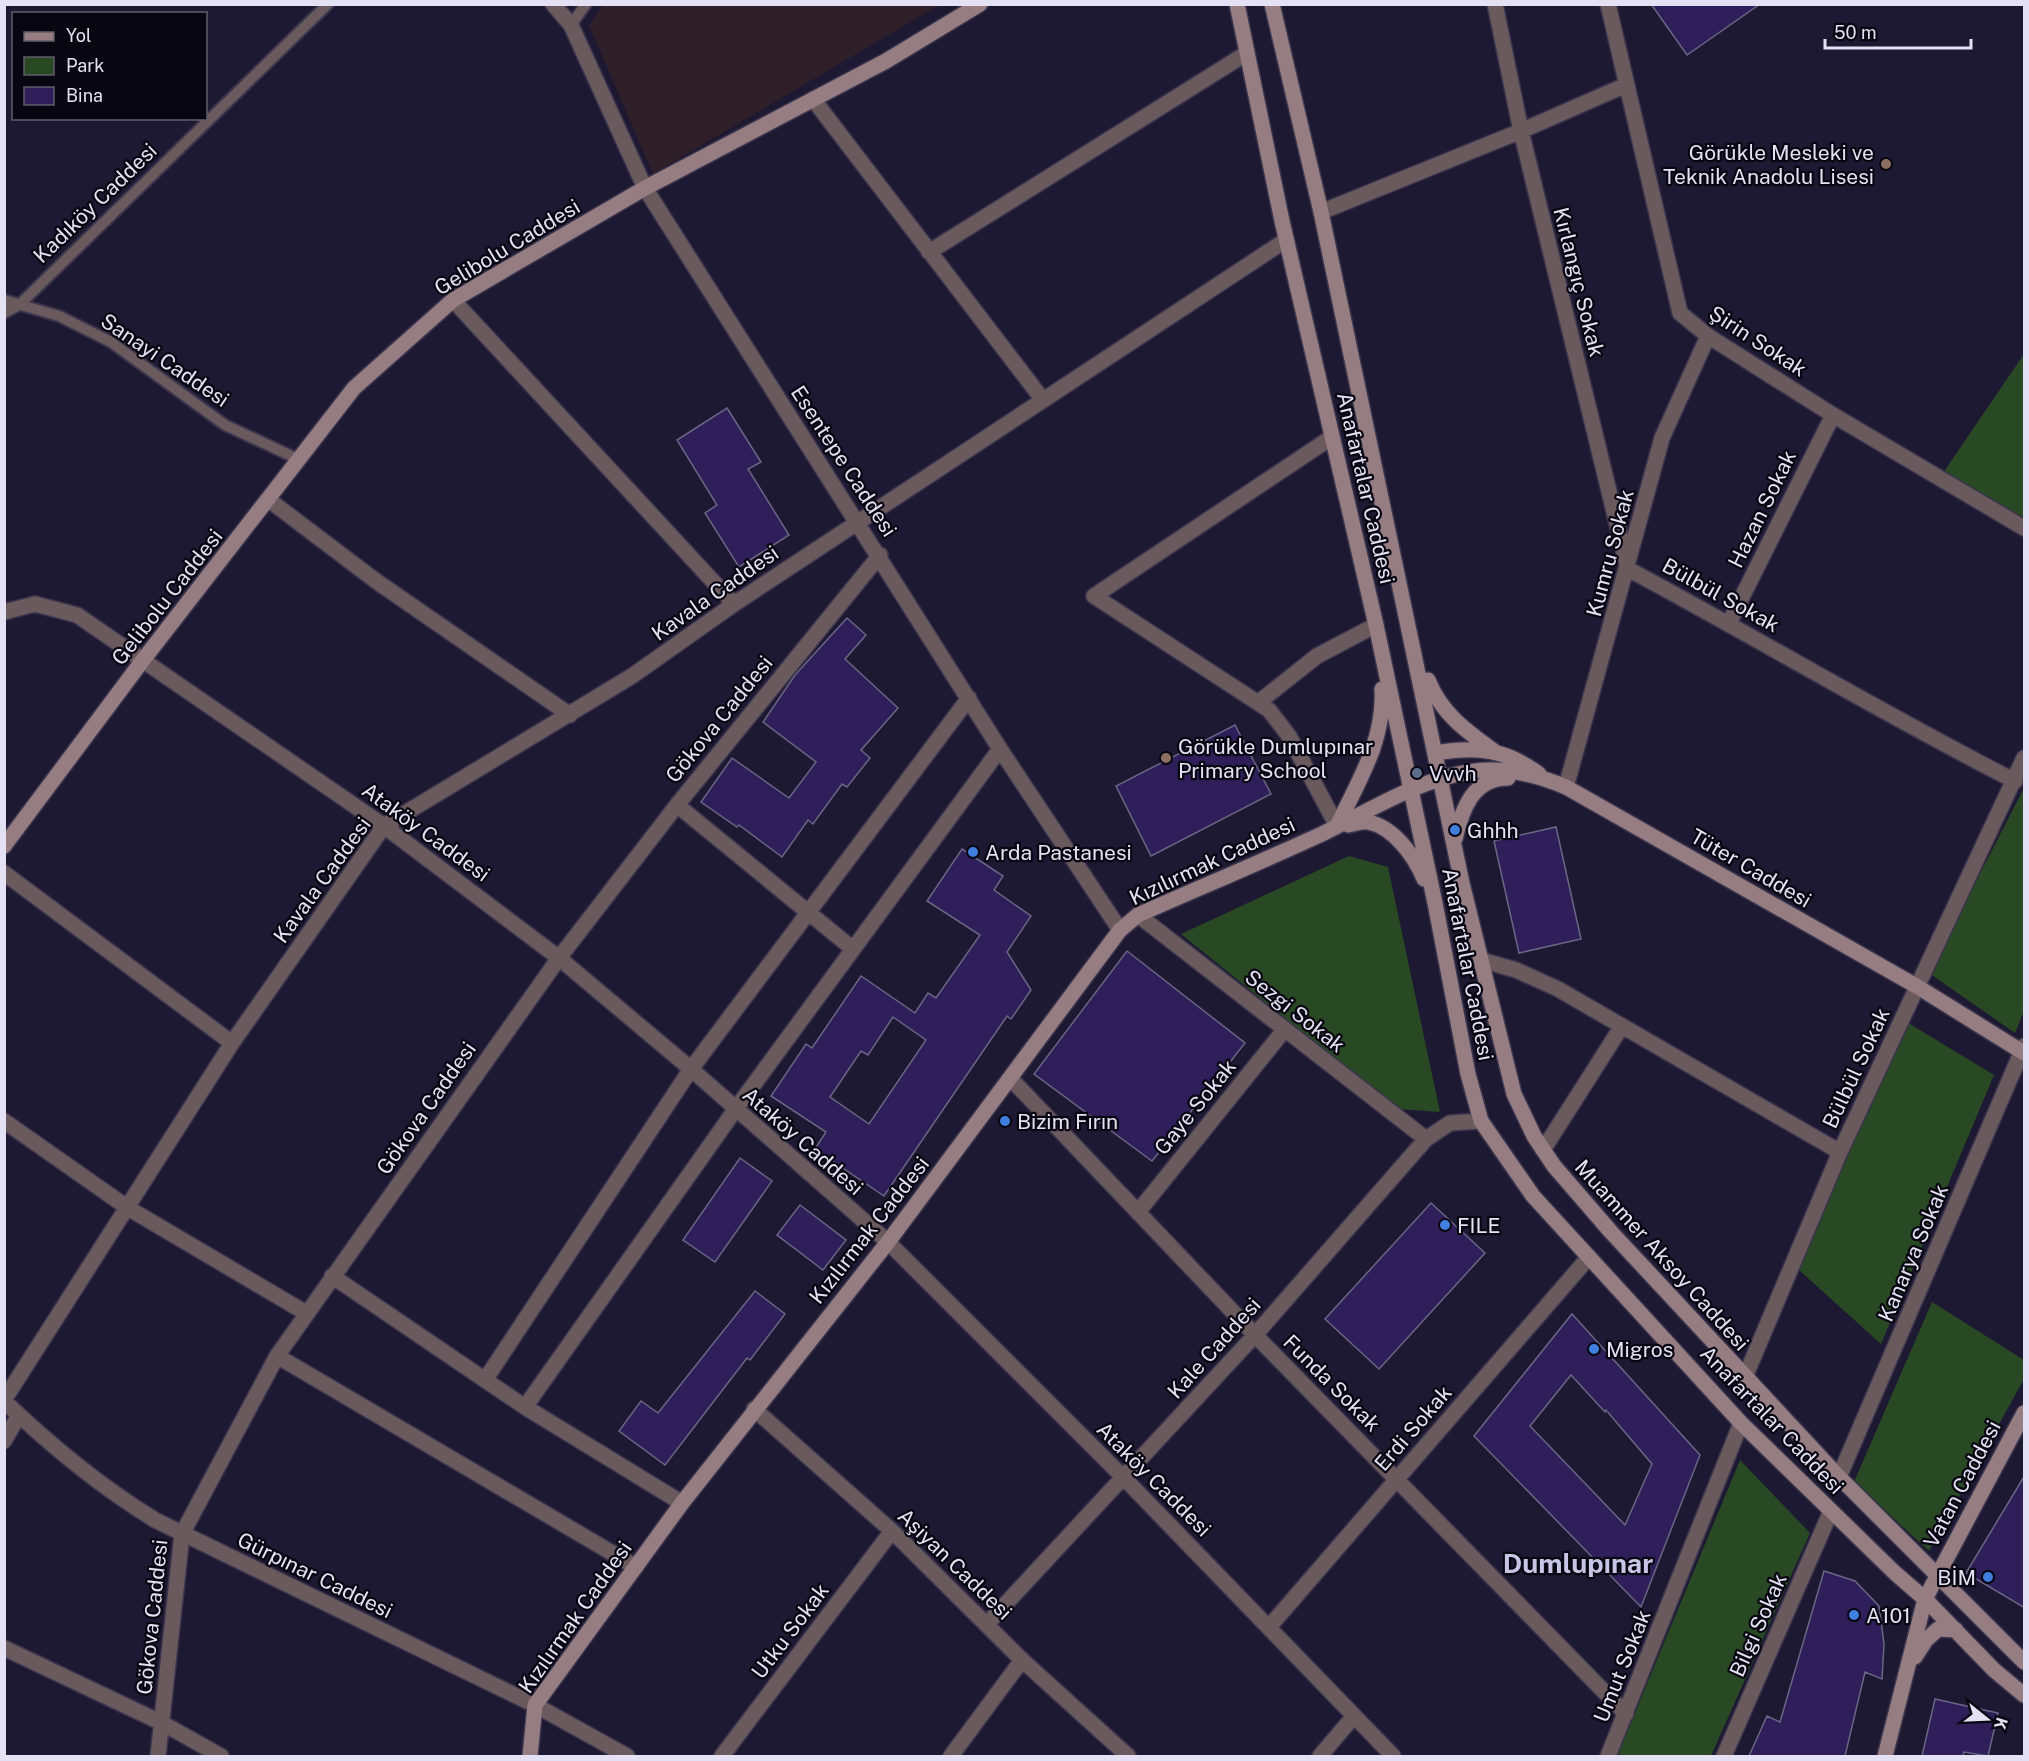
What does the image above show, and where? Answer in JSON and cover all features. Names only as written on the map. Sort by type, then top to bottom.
[{"type":"street","name":"Esentepe Caddesi","points":[[554,4],[571,25],[645,188],[880,555],[1000,749],[1120,930]]},
{"type":"street","name":"Gelibolu Caddesi","points":[[4,846],[143,660],[354,388],[453,300],[645,188],[886,61],[980,4]]},
{"type":"street","name":"Anafartalar Caddesi","points":[[1237,4],[1287,240],[1376,625],[1435,903],[1468,1074],[1481,1121],[1533,1196],[1741,1423],[1925,1599],[1994,1670],[2025,1695]]},
{"type":"street","name":"Anafartalar Caddesi","points":[[1272,4],[1321,212],[1441,778]]},
{"type":"street","name":"Kırlangıç Sokak","points":[[1495,4],[1521,131],[1628,569]]},
{"type":"street","name":"Şirin Sokak","points":[[1608,4],[1680,313],[1708,336],[1833,415],[2025,528]]},
{"type":"street","points":[[929,252],[1247,53]]},
{"type":"street","points":[[1321,212],[1521,131],[1626,85]]},
{"type":"street","points":[[813,99],[1043,400]]},
{"type":"street","name":"Kavala Caddesi","points":[[4,1400],[232,1043],[384,826],[632,676],[734,604],[1287,240]]},
{"type":"street","points":[[453,300],[734,604]]},
{"type":"street","name":"Kumru Sokak","points":[[1566,787],[1628,569],[1662,438],[1708,336]]},
{"type":"street","name":"Hazan Sokak","points":[[1729,623],[1833,415]]},
{"type":"street","points":[[1332,437],[1094,596],[1259,702],[1284,727],[1337,826]]},
{"type":"street","points":[[269,500],[376,581],[570,715]]},
{"type":"street","name":"Gökova Caddesi","points":[[158,1756],[182,1534],[277,1356],[559,958],[677,805],[880,555]]},
{"type":"street","name":"Bülbül Sokak","points":[[1628,569],[1729,623],[1906,726],[2015,781]]},
{"type":"street","name":"Ataköy Caddesi","points":[[4,612],[35,604],[77,615],[384,826],[559,958],[691,1069],[888,1242],[1124,1478],[1393,1756]]},
{"type":"street","points":[[1259,702],[1317,656],[1376,625],[1384,714],[1377,742],[1337,826]]},
{"type":"street","points":[[1414,648],[1435,698],[1450,716],[1494,751]]},
{"type":"street","points":[[485,1380],[691,1069],[969,698]]},
{"type":"street","points":[[525,1407],[735,1110],[1000,749]]},
{"type":"street","points":[[1436,753],[1463,749],[1494,751],[1520,760],[1544,778]]},
{"type":"street","name":"Bülbül Sokak","points":[[1744,1377],[1840,1152],[2025,758]]},
{"type":"street","name":"Tüter Caddesi","points":[[1337,826],[1411,789],[1441,778],[1471,771],[1509,770],[1544,778],[1566,787],[1918,987],[2024,1050]]},
{"type":"street","name":"Muammer Aksoy Caddesi","points":[[1441,778],[1454,844],[1514,1094],[1543,1150],[1611,1232],[1744,1377],[1839,1477],[2025,1662]]},
{"type":"street","points":[[1454,844],[1467,801],[1480,786],[1496,778],[1544,778]]},
{"type":"street","points":[[677,805],[853,949]]},
{"type":"street","points":[[1337,826],[1367,822],[1385,831],[1406,847],[1419,866],[1435,903]]},
{"type":"street","name":"Kızılırmak Caddesi","points":[[530,1756],[535,1705],[682,1503],[888,1242],[1120,930],[1138,915],[1337,826]]},
{"type":"street","points":[[4,873],[232,1043]]},
{"type":"street","name":"Sezgi Sokak","points":[[1138,915],[1426,1139]]},
{"type":"street","points":[[1481,960],[1516,970],[1558,989],[1840,1152]]},
{"type":"street","points":[[1543,1150],[1622,1026]]},
{"type":"street","name":"Gaye Sokak","points":[[1137,1212],[1285,1029]]},
{"type":"street","name":"Kanarya Sokak","points":[[1839,1477],[2024,1050]]},
{"type":"street","name":"Funda Sokak","points":[[1011,1079],[1255,1335],[1626,1714]]},
{"type":"street","points":[[4,1121],[128,1208],[306,1313]]},
{"type":"street","name":"Kale Caddesi","points":[[987,1624],[1255,1335],[1426,1139],[1450,1123],[1481,1121]]},
{"type":"street","name":"Erdi Sokak","points":[[1269,1627],[1589,1257]]},
{"type":"street","points":[[332,1276],[525,1407],[682,1503]]},
{"type":"street","points":[[277,1356],[636,1567]]},
{"type":"street","name":"Gürpınar Caddesi","points":[[4,1400],[18,1415],[121,1499],[182,1534],[535,1705],[627,1756]]},
{"type":"street","name":"Aşiyan Caddesi","points":[[754,1409],[892,1531],[1022,1660],[1124,1755]]},
{"type":"street","name":"Vatan Caddesi","points":[[1908,1670],[1925,1599],[2025,1413]]},
{"type":"street","points":[[4,1441],[18,1415]]},
{"type":"street","name":"Umut Sokak","points":[[1608,1756],[1741,1423]]},
{"type":"street","name":"Bilgi Sokak","points":[[1724,1756],[1832,1511]]},
{"type":"street","name":"Utku Sokak","points":[[722,1756],[892,1531]]},
{"type":"street","points":[[1885,1756],[1908,1670],[1926,1640],[1938,1629],[1956,1630]]},
{"type":"street","points":[[4,1648],[162,1724],[221,1756]]},
{"type":"street","points":[[951,1756],[1022,1660]]},
{"type":"street","points":[[1320,1756],[1354,1716]]},
{"type":"lane","name":"Kadıköy Caddesi","points":[[4,314],[19,305],[328,4]]},
{"type":"lane","points":[[571,25],[586,4]]},
{"type":"lane","name":"Sanayi Caddesi","points":[[4,300],[59,316],[111,342],[225,425],[300,460]]},
{"type":"shaded area","points":[[604,4],[939,5],[653,174],[589,25]]},
{"type":"green space","points":[[2024,354],[2024,519],[1943,473]]},
{"type":"green space","points":[[2024,788],[2024,1011],[2015,1033],[1929,973]]},
{"type":"green space","points":[[1349,856],[1388,867],[1440,1112],[1397,1109],[1181,934]]},
{"type":"green space","points":[[1905,1021],[1994,1075],[1881,1344],[1799,1270]]},
{"type":"green space","points":[[1932,1302],[2024,1360],[2024,1379],[1929,1551],[1854,1482]]},
{"type":"green space","points":[[1740,1460],[1810,1533],[1711,1756],[1617,1756]]},
{"type":"building","points":[[1651,4],[1760,4],[1687,55]]},
{"type":"building","points":[[727,408],[761,462],[748,469],[789,535],[739,567],[705,513],[717,505],[677,440]]},
{"type":"building","points":[[847,618],[866,635],[845,659],[898,708],[861,750],[870,758],[847,787],[842,784],[813,824],[808,820],[782,857],[739,825],[737,827],[701,802],[732,758],[789,798],[816,762],[763,722],[795,675]]},
{"type":"building","name":"Görükle Dumlupınar Primary School","points":[[1235,725],[1271,794],[1151,856],[1116,786]]},
{"type":"building","points":[[1556,827],[1581,939],[1519,953],[1494,841]]},
{"type":"building","points":[[962,849],[1003,876],[994,890],[1031,916],[1007,952],[1031,990],[1011,1019],[1007,1016],[884,1196],[815,1149],[826,1132],[771,1096],[806,1044],[812,1048],[861,976],[915,1013],[928,993],[936,998],[980,935],[927,901]],"holes":[[[893,1017],[926,1040],[869,1124],[830,1097],[861,1051],[868,1055]]]},
{"type":"building","points":[[1127,951],[1245,1043],[1152,1161],[1034,1074]]},
{"type":"building","points":[[740,1158],[772,1181],[715,1262],[683,1240]]},
{"type":"building","points":[[1431,1203],[1485,1253],[1379,1369],[1325,1319]]},
{"type":"building","points":[[800,1205],[846,1240],[823,1270],[777,1235]]},
{"type":"building","points":[[755,1291],[785,1314],[750,1360],[747,1358],[665,1465],[619,1431],[641,1401],[658,1413]]},
{"type":"building","points":[[1572,1314],[1700,1455],[1641,1607],[1474,1436]],"holes":[[[1571,1375],[1605,1412],[1606,1410],[1652,1464],[1625,1525],[1530,1426]]]},
{"type":"building","points":[[2025,1475],[2025,1608],[1966,1573]]},
{"type":"building","points":[[1824,1571],[1855,1581],[1879,1606],[1884,1644],[1882,1679],[1865,1672],[1845,1756],[1749,1756],[1767,1716],[1780,1722]]},
{"type":"building","points":[[1935,1699],[1998,1713],[1988,1756],[1964,1752],[1963,1756],[1922,1756]]},
{"type":"place","name":"Görükle Mesleki ve Teknik Anadolu Lisesi","points":[[1886,164]]},
{"type":"place","name":"Görükle Dumlupınar Primary School","points":[[1166,758]]},
{"type":"place","name":"Vvvh","points":[[1417,773]]},
{"type":"place","name":"Ghhh","points":[[1455,830]]},
{"type":"place","name":"Arda Pastanesi","points":[[973,852]]},
{"type":"place","name":"Bizim Fırın","points":[[1005,1121]]},
{"type":"place","name":"FILE","points":[[1445,1225]]},
{"type":"place","name":"Migros","points":[[1594,1349]]},
{"type":"place","name":"BİM","points":[[1988,1577]]},
{"type":"place","name":"A101","points":[[1854,1615]]},
{"type":"district","name":"Dumlupınar","points":[[1578,1563]]}]
